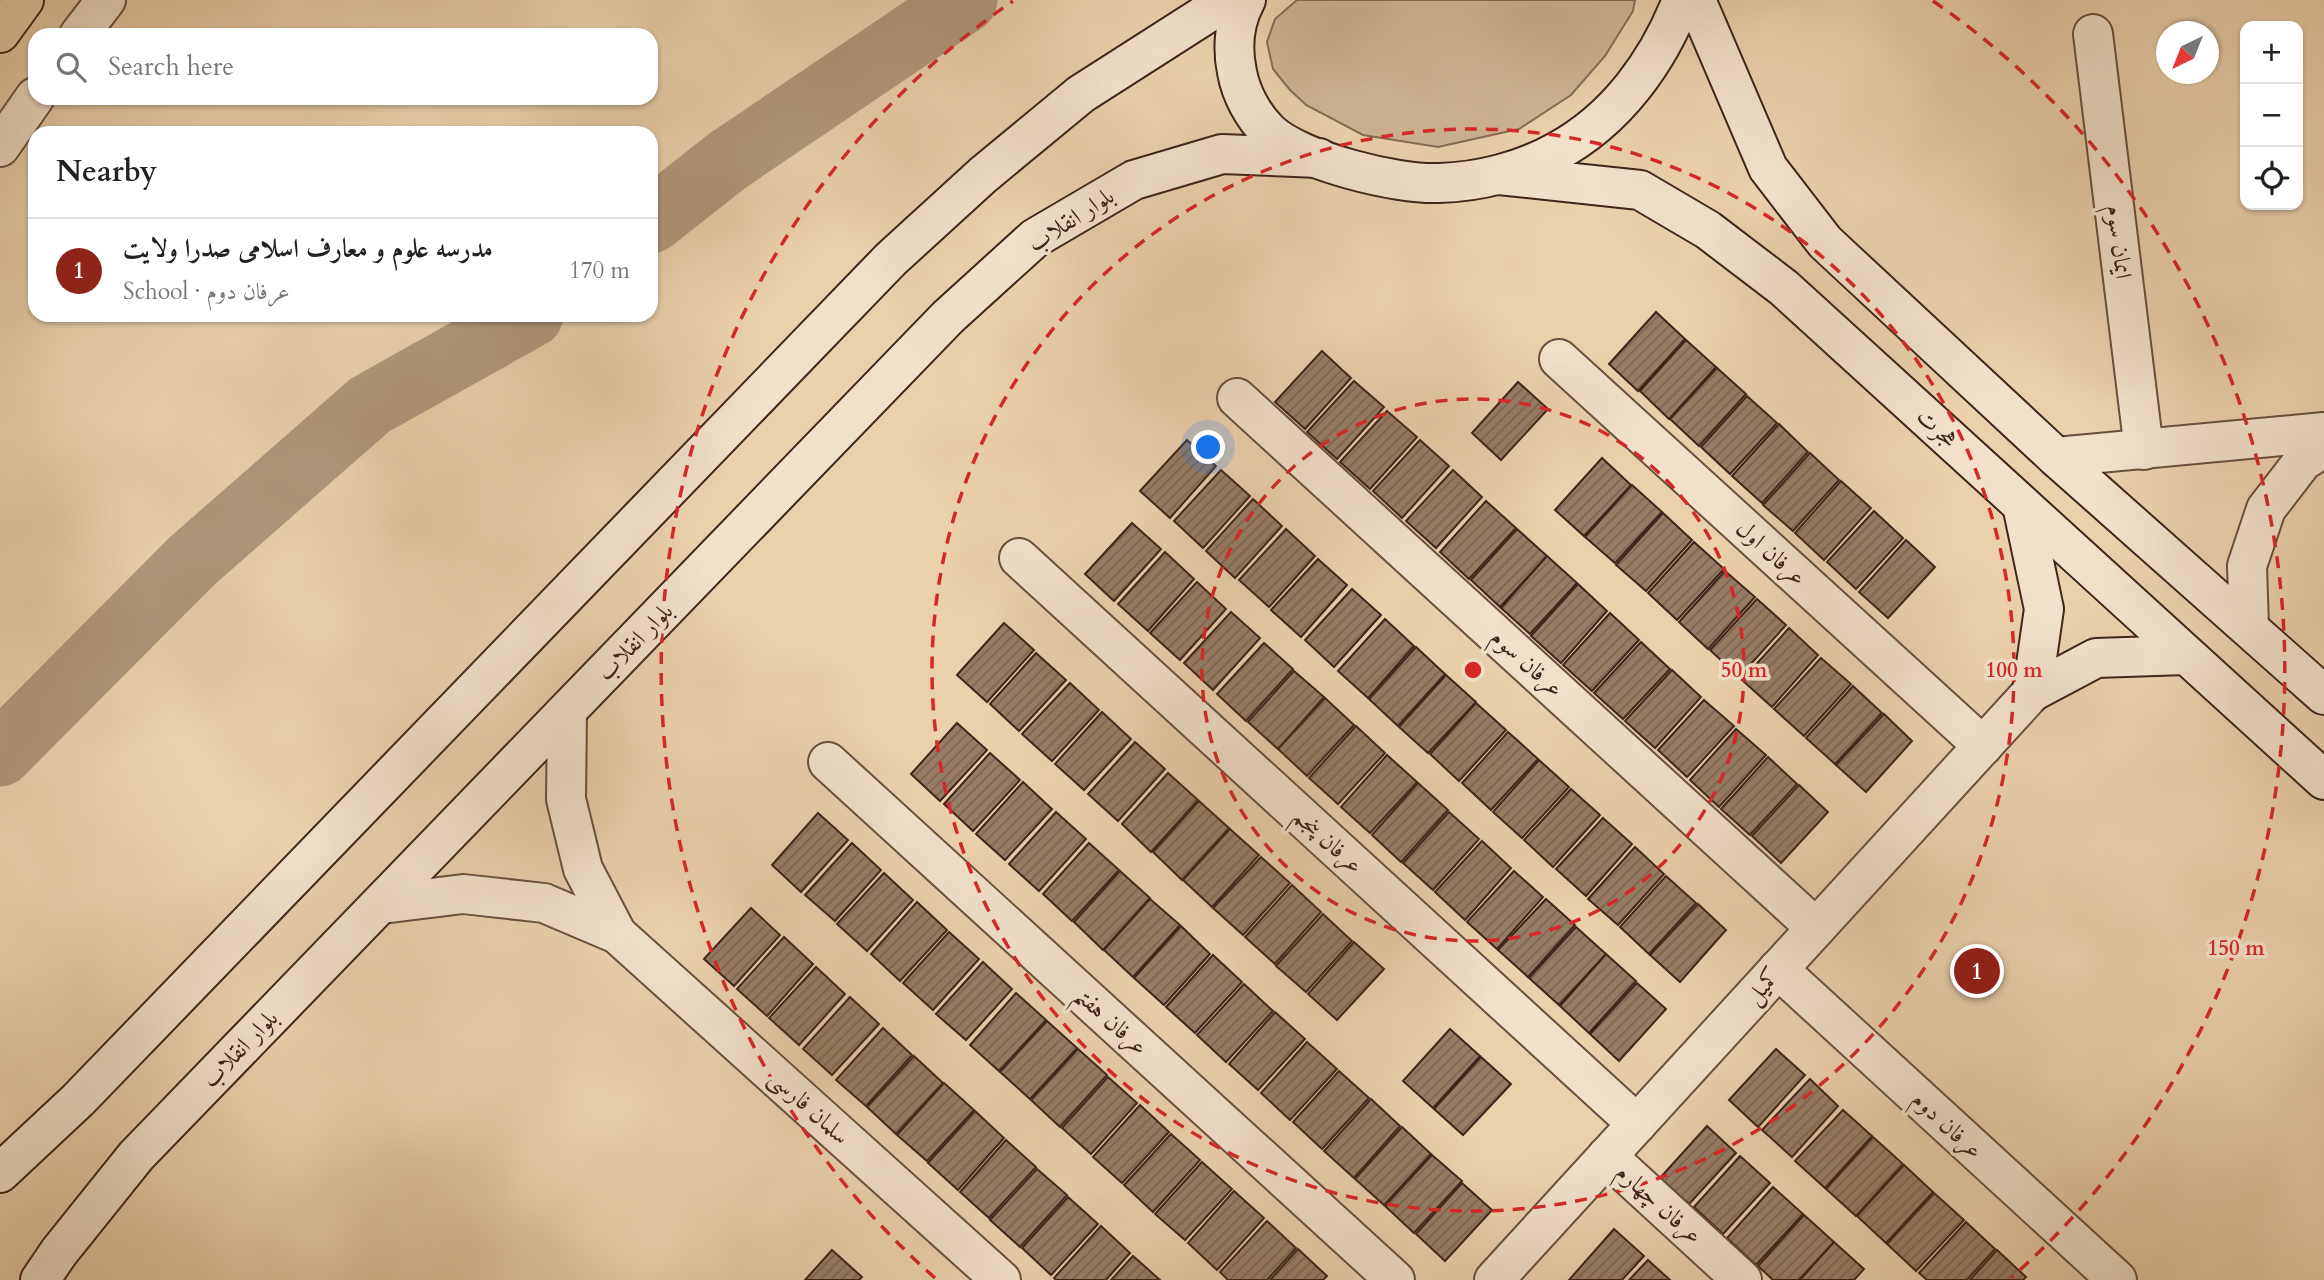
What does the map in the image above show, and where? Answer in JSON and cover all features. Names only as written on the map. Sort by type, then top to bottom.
[{"type":"main road","points":[[0,33],[24,0]]},
{"type":"main road","points":[[84,28],[106,0]]},
{"type":"main road","points":[[0,1173],[78,1100],[891,260],[983,175],[1082,94],[1228,0]]},
{"type":"main road","points":[[1246,0],[1235,30],[1234,58],[1240,86],[1252,111],[1270,132],[1293,148],[1378,178],[1439,183],[1499,175],[1557,152],[1607,117],[1647,71],[1682,0]]},
{"type":"main road","points":[[1696,0],[1768,168],[1825,242],[2056,457],[2324,695]]},
{"type":"main road","name":"ایمان سوم","points":[[2093,34],[2144,450]]},
{"type":"main road","points":[[0,146],[29,105]]},
{"type":"main road","name":"بلوار انقلاب","points":[[40,1280],[59,1252],[136,1156],[948,317],[1035,238],[1134,180],[1222,154],[1319,158]]},
{"type":"main road","name":"هجرت","points":[[1499,175],[1640,190],[1709,230],[1784,288],[2324,780]]},
{"type":"main road","name":"عرفان اول","points":[[1559,359],[1983,746]]},
{"type":"main road","name":"عرفان سوم","points":[[1237,398],[1816,928]]},
{"type":"main road","points":[[2056,457],[2324,432]]},
{"type":"main road","points":[[2249,627],[2247,566],[2266,509],[2303,461],[2324,448]]},
{"type":"main road","points":[[2022,505],[2044,609],[2032,692]]},
{"type":"main road","name":"عرفان پنجم","points":[[1018,558],[1637,1124]]},
{"type":"main road","points":[[2032,692],[2096,658],[2186,654]]},
{"type":"main road","name":"کمیل","points":[[1494,1280],[2032,692]]},
{"type":"main road","name":"سلمان فارسی","points":[[567,712],[566,799],[583,869],[617,934]]},
{"type":"main road","name":"عرفان هفتم","points":[[828,762],[1395,1280]]},
{"type":"main road","name":"سلمان فارسی","points":[[382,904],[463,894],[544,903],[617,934],[1001,1280]]},
{"type":"main road","name":"عرفان دوم","points":[[1778,969],[2117,1280]]},
{"type":"main road","name":"عرفان چهارم","points":[[1607,1156],[1742,1280]]},
{"type":"shaded area","points":[[1297,0],[1635,0],[1633,11],[1605,56],[1571,95],[1519,129],[1438,147],[1363,135],[1306,105],[1290,90],[1273,69],[1267,42],[1275,19]]},
{"type":"building","points":[[1656,312],[1685,339],[1638,391],[1609,364]]},
{"type":"building","points":[[1686,340],[1716,367],[1669,419],[1640,391]]},
{"type":"building","points":[[1322,351],[1351,378],[1305,429],[1275,402]]},
{"type":"building","points":[[1717,368],[1746,394],[1699,446],[1670,419]]},
{"type":"building","points":[[1354,381],[1384,407],[1337,459],[1307,432]]},
{"type":"building","points":[[1518,382],[1548,409],[1501,460],[1472,433]]},
{"type":"building","points":[[1747,396],[1777,423],[1730,474],[1701,447]]},
{"type":"building","points":[[1387,411],[1417,437],[1370,489],[1340,462]]},
{"type":"building","points":[[1779,424],[1808,452],[1762,503],[1732,476]]},
{"type":"building","points":[[1187,440],[1216,466],[1170,518],[1140,491]]},
{"type":"building","points":[[1420,440],[1449,466],[1402,518],[1373,491]]},
{"type":"building","points":[[1810,453],[1839,480],[1793,531],[1763,505]]},
{"type":"building","points":[[1602,458],[1631,485],[1584,536],[1555,510]]},
{"type":"building","points":[[1221,470],[1250,496],[1203,548],[1174,521]]},
{"type":"building","points":[[1453,470],[1482,497],[1436,548],[1406,521]]},
{"type":"building","points":[[1841,481],[1871,508],[1824,560],[1795,533]]},
{"type":"building","points":[[1632,485],[1662,512],[1615,563],[1585,537]]},
{"type":"building","points":[[1253,499],[1282,526],[1235,578],[1206,551]]},
{"type":"building","points":[[1486,501],[1516,528],[1469,579],[1440,552]]},
{"type":"building","points":[[1874,511],[1903,538],[1856,589],[1827,562]]},
{"type":"building","points":[[1663,513],[1692,540],[1646,591],[1616,565]]},
{"type":"building","points":[[1132,523],[1161,549],[1114,601],[1085,574]]},
{"type":"building","points":[[1286,529],[1315,556],[1269,607],[1239,580]]},
{"type":"building","points":[[1517,529],[1547,556],[1500,607],[1471,580]]},
{"type":"building","points":[[1906,540],[1935,567],[1888,618],[1859,592]]},
{"type":"building","points":[[1694,542],[1724,569],[1677,620],[1648,593]]},
{"type":"building","points":[[1165,552],[1194,579],[1148,631],[1118,604]]},
{"type":"building","points":[[1547,556],[1577,583],[1530,634],[1501,608]]},
{"type":"building","points":[[1318,559],[1347,585],[1301,637],[1271,610]]},
{"type":"building","points":[[1725,571],[1755,597],[1708,649],[1679,622]]},
{"type":"building","points":[[1197,582],[1226,609],[1180,660],[1150,633]]},
{"type":"building","points":[[1578,584],[1607,611],[1561,663],[1531,636]]},
{"type":"building","points":[[1352,589],[1381,615],[1334,667],[1305,640]]},
{"type":"building","points":[[1757,599],[1786,625],[1739,677],[1710,650]]},
{"type":"building","points":[[1231,612],[1260,638],[1213,690],[1184,663]]},
{"type":"building","points":[[1610,613],[1639,640],[1592,691],[1563,665]]},
{"type":"building","points":[[1385,619],[1414,646],[1368,698],[1338,671]]},
{"type":"building","points":[[1004,623],[1034,650],[987,702],[957,675]]},
{"type":"building","points":[[1789,628],[1818,655],[1772,707],[1742,680]]},
{"type":"building","points":[[1641,642],[1670,669],[1623,719],[1594,693]]},
{"type":"building","points":[[1264,643],[1293,669],[1246,721],[1217,694]]},
{"type":"building","points":[[1416,647],[1445,674],[1398,726],[1369,699]]},
{"type":"building","points":[[1036,653],[1066,680],[1019,731],[990,704]]},
{"type":"building","points":[[1821,658],[1851,684],[1804,736],[1774,709]]},
{"type":"building","points":[[1672,670],[1701,697],[1655,748],[1625,721]]},
{"type":"building","points":[[1294,671],[1324,697],[1278,749],[1248,722]]},
{"type":"building","points":[[1446,675],[1476,702],[1428,753],[1399,727]]},
{"type":"building","points":[[1070,683],[1099,710],[1052,761],[1022,734]]},
{"type":"building","points":[[1853,686],[1882,713],[1835,764],[1806,738]]},
{"type":"building","points":[[1325,698],[1354,725],[1307,776],[1278,749]]},
{"type":"building","points":[[1704,700],[1734,726],[1687,777],[1658,750]]},
{"type":"building","points":[[1476,703],[1506,730],[1459,781],[1430,754]]},
{"type":"building","points":[[1102,712],[1131,739],[1084,790],[1055,764]]},
{"type":"building","points":[[1884,714],[1912,741],[1866,792],[1836,765]]},
{"type":"building","points":[[957,723],[987,750],[940,801],[911,774]]},
{"type":"building","points":[[1356,726],[1385,753],[1338,804],[1309,778]]},
{"type":"building","points":[[1736,729],[1766,755],[1719,807],[1690,780]]},
{"type":"building","points":[[1508,732],[1538,759],[1491,810],[1462,783]]},
{"type":"building","points":[[1135,742],[1165,769],[1118,821],[1088,794]]},
{"type":"building","points":[[990,753],[1020,780],[973,831],[944,804]]},
{"type":"building","points":[[1387,755],[1417,782],[1370,833],[1341,807]]},
{"type":"building","points":[[1768,757],[1797,784],[1750,835],[1721,809]]},
{"type":"building","points":[[1539,760],[1569,787],[1522,838],[1493,812]]},
{"type":"building","points":[[1168,773],[1198,800],[1151,852],[1122,824]]},
{"type":"building","points":[[1023,782],[1052,809],[1005,860],[976,834]]},
{"type":"building","points":[[1418,783],[1448,810],[1401,862],[1372,835]]},
{"type":"building","points":[[1799,785],[1828,812],[1781,863],[1752,836]]},
{"type":"building","points":[[1571,789],[1600,815],[1553,867],[1524,840]]},
{"type":"building","points":[[1199,801],[1229,828],[1182,880],[1153,852]]},
{"type":"building","points":[[1056,812],[1086,839],[1039,891],[1009,864]]},
{"type":"building","points":[[1449,812],[1479,839],[1433,890],[1403,863]]},
{"type":"building","points":[[818,813],[848,840],[801,892],[772,865]]},
{"type":"building","points":[[1603,818],[1632,844],[1586,896],[1556,869]]},
{"type":"building","points":[[1230,829],[1259,855],[1212,907],[1183,880]]},
{"type":"building","points":[[1482,841],[1511,868],[1465,920],[1435,892]]},
{"type":"building","points":[[852,843],[881,870],[835,921],[805,895]]},
{"type":"building","points":[[1089,843],[1119,870],[1072,921],[1043,894]]},
{"type":"building","points":[[1635,847],[1664,874],[1618,925],[1588,899]]},
{"type":"building","points":[[1261,857],[1290,883],[1243,935],[1213,908]]},
{"type":"building","points":[[1120,871],[1150,898],[1103,950],[1074,922]]},
{"type":"building","points":[[1514,871],[1543,897],[1497,949],[1467,922]]},
{"type":"building","points":[[884,873],[913,900],[867,951],[837,924]]},
{"type":"building","points":[[1666,876],[1696,903],[1649,954],[1620,927]]},
{"type":"building","points":[[1292,885],[1321,912],[1275,964],[1245,937]]},
{"type":"building","points":[[1150,899],[1180,925],[1133,977],[1104,950]]},
{"type":"building","points":[[1546,899],[1575,925],[1528,977],[1498,950]]},
{"type":"building","points":[[917,902],[947,930],[900,981],[871,954]]},
{"type":"building","points":[[1698,904],[1726,930],[1680,982],[1650,955]]},
{"type":"building","points":[[751,908],[780,935],[734,986],[704,959]]},
{"type":"building","points":[[1323,914],[1352,941],[1306,992],[1276,966]]},
{"type":"building","points":[[1181,926],[1210,954],[1164,1005],[1134,978]]},
{"type":"building","points":[[1576,927],[1606,954],[1559,1005],[1529,978]]},
{"type":"building","points":[[949,932],[979,959],[933,1010],[903,983]]},
{"type":"building","points":[[784,937],[813,964],[767,1016],[737,989]]},
{"type":"building","points":[[1354,942],[1384,969],[1337,1020],[1308,994]]},
{"type":"building","points":[[1606,954],[1636,981],[1589,1033],[1560,1006]]},
{"type":"building","points":[[1213,955],[1242,982],[1195,1033],[1166,1007]]},
{"type":"building","points":[[983,962],[1012,989],[966,1040],[936,1014]]},
{"type":"building","points":[[816,967],[845,994],[799,1045],[769,1018]]},
{"type":"building","points":[[1637,983],[1666,1009],[1619,1061],[1590,1034]]},
{"type":"building","points":[[1244,984],[1273,1011],[1226,1062],[1197,1035]]},
{"type":"building","points":[[1016,993],[1046,1020],[999,1071],[970,1045]]},
{"type":"building","points":[[850,997],[879,1024],[832,1075],[803,1049]]},
{"type":"building","points":[[1275,1012],[1305,1039],[1258,1090],[1229,1064]]},
{"type":"building","points":[[1047,1021],[1077,1048],[1030,1099],[1000,1072]]},
{"type":"building","points":[[883,1028],[912,1055],[866,1106],[836,1080]]},
{"type":"building","points":[[1450,1029],[1480,1056],[1433,1108],[1403,1081]]},
{"type":"building","points":[[1307,1042],[1337,1069],[1290,1120],[1261,1093]]},
{"type":"building","points":[[1078,1049],[1107,1075],[1060,1127],[1031,1100]]},
{"type":"building","points":[[1776,1049],[1805,1075],[1758,1127],[1729,1100]]},
{"type":"building","points":[[914,1056],[943,1083],[896,1134],[867,1107]]},
{"type":"building","points":[[1481,1057],[1511,1084],[1463,1135],[1434,1109]]},
{"type":"building","points":[[1339,1071],[1369,1098],[1322,1149],[1293,1122]]},
{"type":"building","points":[[1108,1077],[1137,1103],[1091,1154],[1062,1128]]},
{"type":"building","points":[[1810,1079],[1838,1106],[1792,1157],[1762,1130]]},
{"type":"building","points":[[944,1083],[974,1110],[927,1161],[897,1135]]},
{"type":"building","points":[[1371,1099],[1400,1126],[1354,1178],[1324,1151]]},
{"type":"building","points":[[1140,1105],[1169,1132],[1122,1183],[1093,1157]]},
{"type":"building","points":[[1843,1110],[1872,1136],[1825,1188],[1795,1161]]},
{"type":"building","points":[[975,1111],[1004,1138],[958,1190],[928,1163]]},
{"type":"building","points":[[1707,1126],[1736,1153],[1689,1204],[1660,1178]]},
{"type":"building","points":[[1402,1127],[1431,1154],[1384,1205],[1355,1179]]},
{"type":"building","points":[[1171,1134],[1200,1160],[1153,1212],[1124,1185]]},
{"type":"building","points":[[1873,1137],[1903,1164],[1856,1216],[1826,1189]]},
{"type":"building","points":[[1006,1140],[1036,1167],[989,1218],[960,1192]]},
{"type":"building","points":[[1432,1155],[1462,1181],[1414,1233],[1385,1206]]},
{"type":"building","points":[[1740,1156],[1770,1183],[1723,1234],[1694,1207]]},
{"type":"building","points":[[1202,1162],[1232,1189],[1185,1240],[1155,1214]]},
{"type":"building","points":[[1904,1165],[1933,1192],[1886,1243],[1857,1216]]},
{"type":"building","points":[[1037,1169],[1067,1195],[1020,1247],[990,1220]]},
{"type":"building","points":[[1462,1183],[1492,1210],[1445,1261],[1416,1234]]},
{"type":"building","points":[[1773,1187],[1803,1214],[1756,1265],[1727,1238]]},
{"type":"building","points":[[1234,1191],[1264,1218],[1217,1270],[1188,1243]]},
{"type":"building","points":[[1934,1193],[1964,1220],[1916,1271],[1887,1244]]},
{"type":"building","points":[[1068,1197],[1098,1224],[1051,1275],[1022,1248]]},
{"type":"building","points":[[1804,1215],[1834,1242],[1799,1280],[1773,1280],[1758,1266]]},
{"type":"building","points":[[1267,1221],[1296,1248],[1267,1280],[1228,1280],[1220,1272]]},
{"type":"building","points":[[1966,1222],[1995,1249],[1967,1280],[1927,1280],[1919,1273]]},
{"type":"building","points":[[1101,1226],[1130,1253],[1106,1280],[1056,1280],[1054,1278]]},
{"type":"building","points":[[1614,1229],[1644,1256],[1622,1280],[1569,1280]]},
{"type":"building","points":[[1834,1242],[1864,1269],[1854,1280],[1800,1280]]},
{"type":"building","points":[[1298,1249],[1327,1276],[1323,1280],[1270,1280]]},
{"type":"building","points":[[832,1250],[862,1277],[859,1280],[805,1280]]},
{"type":"building","points":[[1997,1250],[2026,1277],[2023,1280],[1970,1280]]},
{"type":"building","points":[[1133,1256],[1160,1280],[1111,1280]]},
{"type":"building","points":[[1648,1260],[1670,1280],[1629,1280]]},
{"type":"waterway","points":[[658,215],[727,161],[965,0]]},
{"type":"waterway","points":[[0,754],[192,561],[370,405],[518,322]]},
{"type":"place","name":"مدرسه علوم و معارف اسلامی صدرا ولایت","points":[[1977,971]]}]
